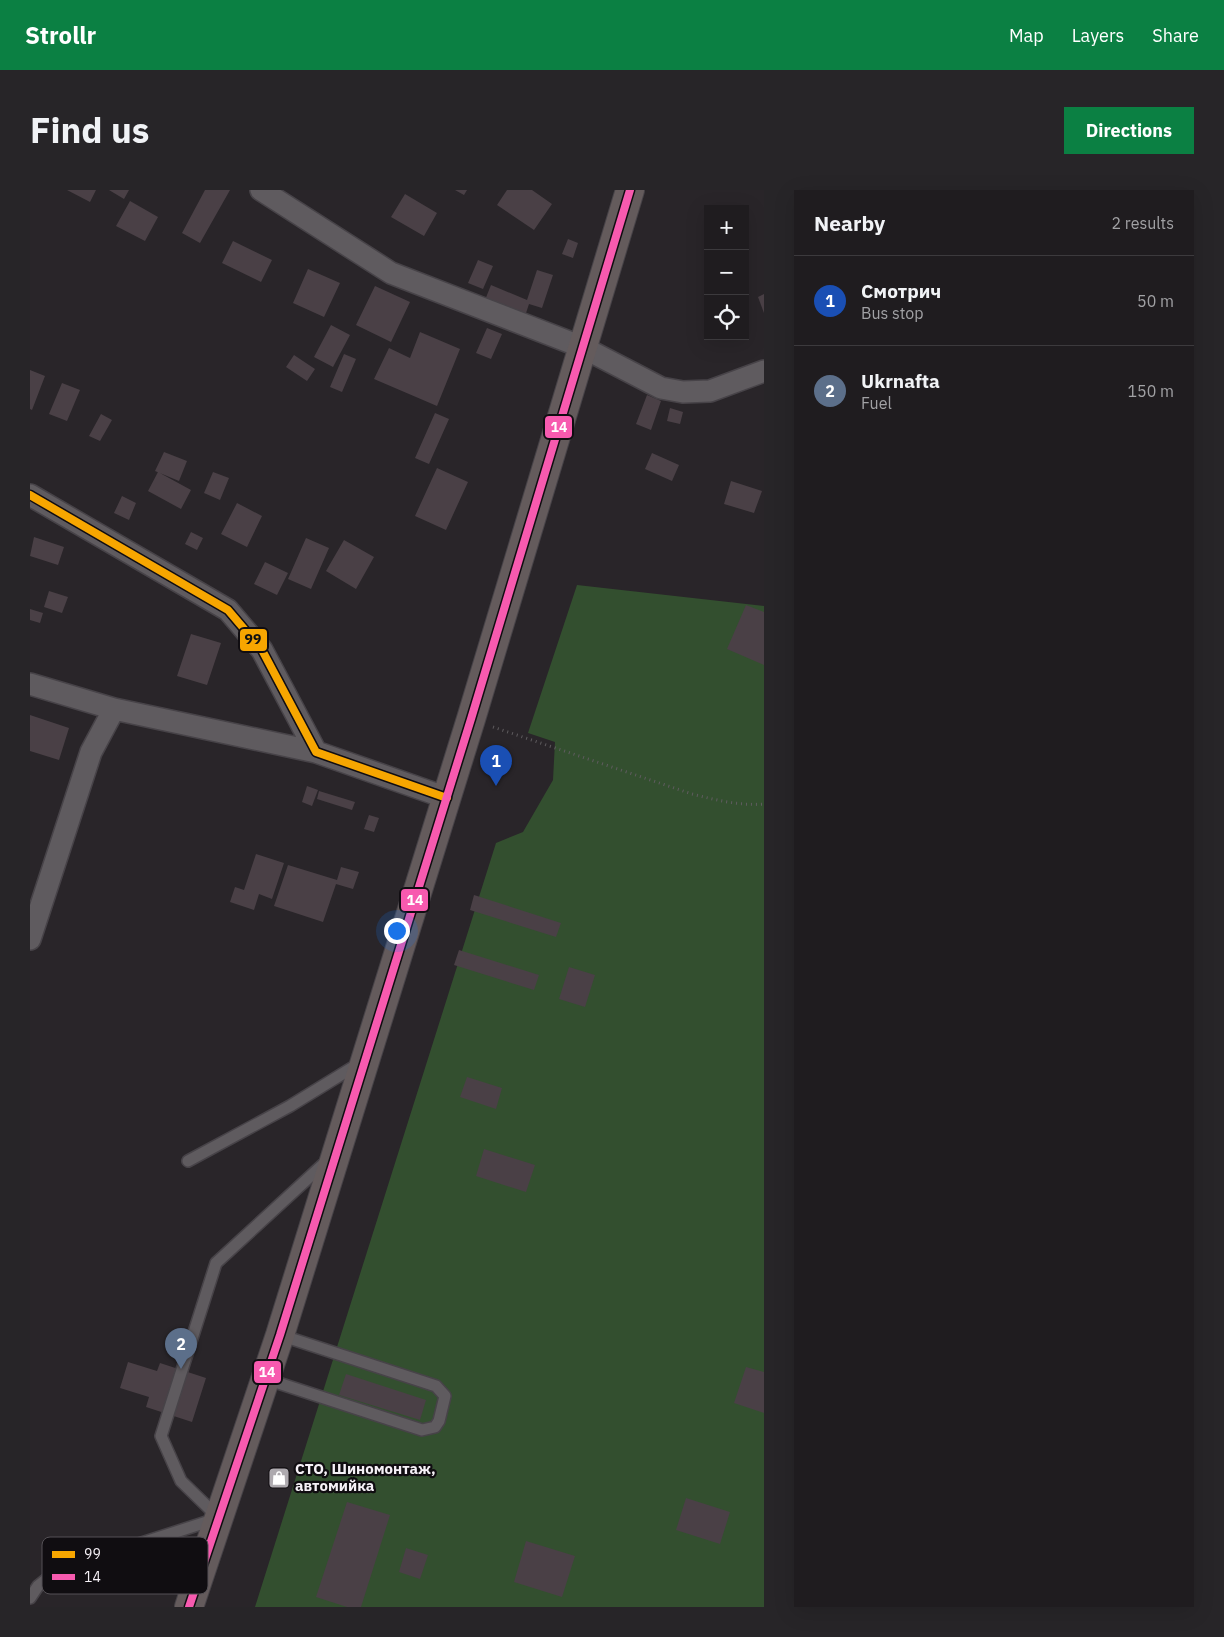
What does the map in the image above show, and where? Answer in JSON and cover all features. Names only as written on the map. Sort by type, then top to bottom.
[{"type":"main road","points":[[208,1551],[280,1335],[366,1060],[630,190]]},
{"type":"main road","points":[[189,1607],[193,1594]]},
{"type":"street","points":[[261,190],[391,272],[582,347],[661,388],[683,392],[710,391],[764,371]]},
{"type":"street","points":[[30,495],[228,610],[262,650],[316,752]]},
{"type":"street","points":[[30,684],[114,709],[316,752],[447,798]]},
{"type":"street","points":[[30,939],[91,752],[114,709]]},
{"type":"lane","points":[[188,1162],[290,1106],[366,1060]]},
{"type":"lane","points":[[160,1537],[219,1518],[181,1481],[161,1436],[216,1262],[337,1152]]},
{"type":"lane","points":[[266,1378],[422,1430],[435,1427],[439,1421],[446,1396],[436,1386],[280,1335]]},
{"type":"lane","points":[[30,1598],[42,1583]]},
{"type":"path","points":[[471,719],[692,794],[728,802],[764,804]]},
{"type":"green space","points":[[577,585],[764,606],[764,1607],[255,1607],[496,843],[523,832],[553,780],[555,742],[528,733]]},
{"type":"building","points":[[67,190],[96,190],[90,202]]},
{"type":"building","points":[[109,190],[129,190],[124,199]]},
{"type":"building","points":[[205,190],[230,190],[200,243],[182,233]]},
{"type":"building","points":[[455,190],[467,190],[464,195]]},
{"type":"building","points":[[507,190],[532,190],[552,204],[534,230],[497,205]]},
{"type":"building","points":[[405,194],[437,213],[424,236],[391,217]]},
{"type":"building","points":[[130,201],[158,217],[145,241],[116,226]]},
{"type":"building","points":[[568,239],[578,243],[573,258],[562,254]]},
{"type":"building","points":[[233,241],[272,260],[261,282],[222,263]]},
{"type":"building","points":[[478,260],[493,266],[483,289],[468,283]]},
{"type":"building","points":[[308,269],[340,283],[324,317],[293,303]]},
{"type":"building","points":[[537,270],[553,275],[542,308],[529,304],[525,316],[485,300],[491,285],[527,300]]},
{"type":"building","points":[[375,286],[410,302],[391,342],[356,325]]},
{"type":"building","points":[[764,294],[764,313],[758,297]]},
{"type":"building","points":[[331,325],[350,335],[333,367],[314,357]]},
{"type":"building","points":[[487,328],[502,334],[491,359],[476,353]]},
{"type":"building","points":[[420,332],[460,349],[437,406],[374,379],[389,348],[410,358]]},
{"type":"building","points":[[344,354],[356,359],[342,392],[330,387]]},
{"type":"building","points":[[294,355],[315,369],[307,381],[286,367]]},
{"type":"building","points":[[30,370],[45,376],[32,410],[30,409]]},
{"type":"building","points":[[62,383],[80,390],[67,421],[49,414]]},
{"type":"building","points":[[647,395],[661,401],[651,430],[636,424]]},
{"type":"building","points":[[670,408],[683,412],[680,424],[667,421]]},
{"type":"building","points":[[435,413],[449,419],[429,464],[415,458]]},
{"type":"building","points":[[101,414],[112,420],[100,441],[89,436]]},
{"type":"building","points":[[164,452],[187,461],[179,481],[155,471]]},
{"type":"building","points":[[652,453],[679,465],[672,481],[645,469]]},
{"type":"building","points":[[437,468],[468,482],[446,530],[415,516]]},
{"type":"building","points":[[158,472],[191,490],[181,509],[148,491]]},
{"type":"building","points":[[213,472],[229,478],[220,500],[204,493]]},
{"type":"building","points":[[731,481],[762,491],[754,513],[724,504]]},
{"type":"building","points":[[122,496],[136,503],[129,520],[114,513]]},
{"type":"building","points":[[237,503],[262,516],[247,547],[221,534]]},
{"type":"building","points":[[191,532],[203,538],[197,550],[185,544]]},
{"type":"building","points":[[34,537],[64,547],[58,565],[30,556]]},
{"type":"building","points":[[306,538],[329,548],[311,589],[288,579]]},
{"type":"building","points":[[344,540],[374,557],[356,589],[326,571]]},
{"type":"building","points":[[265,562],[288,573],[277,595],[254,584]]},
{"type":"building","points":[[49,591],[68,597],[62,613],[44,607]]},
{"type":"building","points":[[746,605],[764,612],[764,665],[727,649]]},
{"type":"building","points":[[30,609],[43,613],[40,623],[30,620]]},
{"type":"building","points":[[191,634],[221,643],[207,685],[177,676]]},
{"type":"building","points":[[30,715],[69,728],[59,760],[30,751]]},
{"type":"building","points":[[307,786],[318,790],[312,806],[302,802]]},
{"type":"building","points":[[319,791],[355,802],[352,810],[317,799]]},
{"type":"building","points":[[369,815],[379,818],[374,832],[364,829]]},
{"type":"building","points":[[256,854],[284,863],[272,899],[259,894],[254,910],[230,902],[235,887],[244,890]]},
{"type":"building","points":[[288,865],[337,880],[341,867],[359,872],[353,889],[336,884],[323,922],[274,906]]},
{"type":"building","points":[[474,895],[561,923],[556,937],[470,910]]},
{"type":"building","points":[[459,950],[539,975],[534,990],[454,965]]},
{"type":"building","points":[[569,967],[595,975],[585,1007],[559,999]]},
{"type":"building","points":[[467,1077],[502,1088],[496,1109],[460,1097]]},
{"type":"building","points":[[484,1149],[535,1165],[526,1192],[476,1176]]},
{"type":"building","points":[[128,1362],[157,1371],[160,1363],[206,1378],[192,1422],[146,1407],[149,1397],[120,1388]]},
{"type":"building","points":[[746,1367],[764,1372],[764,1413],[734,1403]]},
{"type":"building","points":[[346,1374],[426,1400],[420,1420],[339,1395]]},
{"type":"building","points":[[686,1498],[730,1512],[720,1544],[676,1530]]},
{"type":"building","points":[[347,1502],[390,1515],[361,1607],[347,1607],[316,1597]]},
{"type":"building","points":[[526,1541],[575,1556],[562,1597],[514,1582]]},
{"type":"building","points":[[406,1548],[428,1555],[420,1579],[399,1572]]},
{"type":"transit line","name":"14","points":[[208,1550],[280,1335],[471,719],[630,190]]},
{"type":"transit line","name":"99","points":[[30,495],[228,610],[262,650],[316,752],[447,798]]},
{"type":"transit line","name":"14","points":[[189,1607],[193,1594]]},
{"type":"place","name":"Смотрич","points":[[496,786]]},
{"type":"place","name":"Ukrnafta","points":[[181,1369]]},
{"type":"place","name":"СТО, Шиномонтаж, автомийка","points":[[279,1478]]}]
